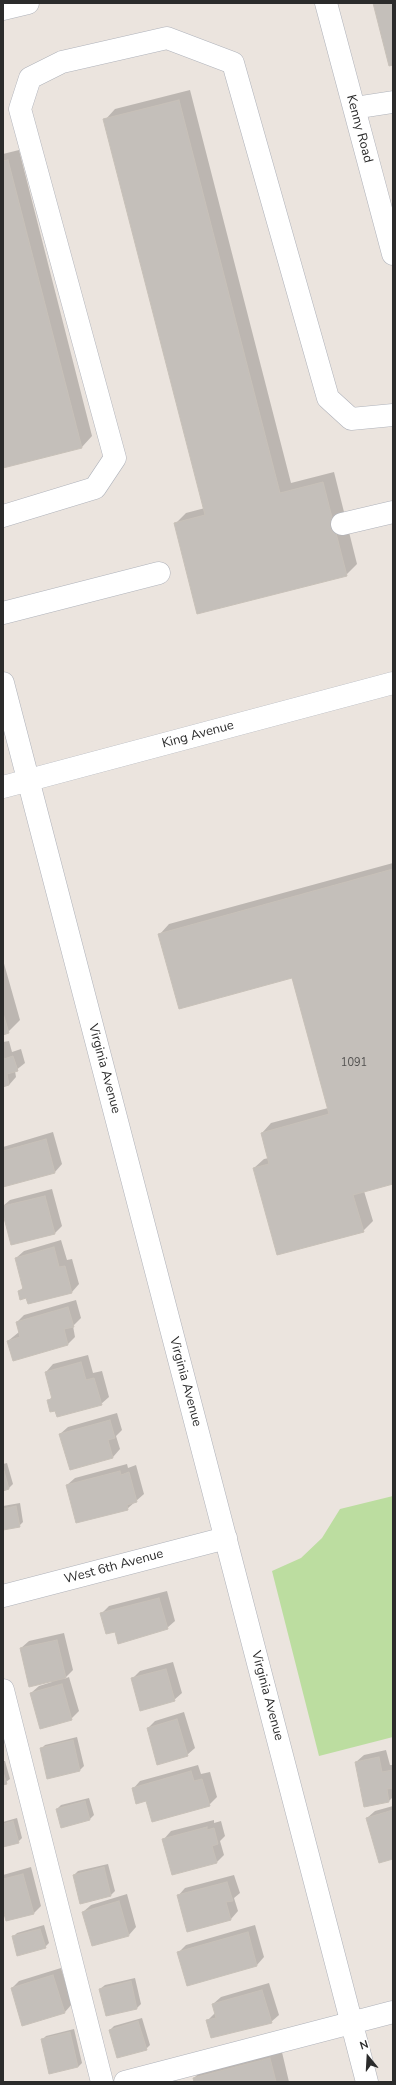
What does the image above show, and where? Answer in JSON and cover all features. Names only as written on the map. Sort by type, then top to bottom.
[{"type":"street","points":[[3,9],[28,3]]},
{"type":"street","name":"Kenny Road","points":[[326,3],[393,254]]},
{"type":"street","points":[[3,516],[94,488],[115,458],[20,109],[30,78],[62,62],[167,38],[233,63],[328,398],[350,419],[393,415]]},
{"type":"street","points":[[354,108],[393,102]]},
{"type":"street","points":[[342,524],[393,512]]},
{"type":"street","points":[[3,613],[159,573]]},
{"type":"street","name":"Virginia Avenue","points":[[3,683],[367,2082]]},
{"type":"street","name":"King Avenue","points":[[3,787],[393,683]]},
{"type":"street","name":"West 6th Avenue","points":[[3,1596],[226,1538]]},
{"type":"street","points":[[3,1690],[102,2082]]},
{"type":"street","points":[[125,2082],[393,2012]]},
{"type":"green space","points":[[393,1496],[393,1737],[319,1756],[272,1571],[301,1558],[322,1538],[340,1509]]},
{"type":"building","points":[[373,3],[393,3],[393,65],[389,66]]},
{"type":"building","points":[[179,100],[280,493],[323,482],[347,576],[197,614],[174,523],[205,515],[103,119]]},
{"type":"building","points":[[8,160],[82,448],[3,468],[3,161]]},
{"type":"building","points":[[393,869],[393,1184],[353,1195],[364,1232],[277,1255],[253,1168],[269,1164],[261,1133],[329,1114],[292,978],[179,1009],[158,934]]},
{"type":"building","points":[[3,1013],[9,1033],[3,1035]]},
{"type":"building","points":[[3,1054],[4,1059],[13,1056],[18,1071],[7,1074],[9,1085],[3,1087]]},
{"type":"building","points":[[46,1139],[55,1173],[3,1187],[3,1151]]},
{"type":"building","points":[[45,1196],[55,1234],[11,1245],[3,1214],[3,1206]]},
{"type":"building","points":[[54,1247],[59,1267],[65,1266],[72,1293],[28,1304],[26,1298],[20,1300],[18,1291],[23,1289],[15,1258]]},
{"type":"building","points":[[68,1307],[74,1327],[64,1329],[68,1345],[13,1361],[7,1341],[20,1337],[16,1322]]},
{"type":"building","points":[[81,1362],[86,1380],[94,1378],[102,1405],[57,1417],[55,1411],[50,1412],[47,1400],[52,1399],[45,1372]]},
{"type":"building","points":[[110,1420],[115,1438],[108,1440],[113,1458],[70,1470],[59,1434]]},
{"type":"building","points":[[3,1467],[9,1489],[3,1491]]},
{"type":"building","points":[[120,1471],[121,1475],[129,1472],[137,1502],[127,1505],[128,1510],[76,1523],[66,1485]]},
{"type":"building","points":[[16,1506],[20,1527],[3,1530],[3,1509]]},
{"type":"building","points":[[159,1598],[168,1629],[118,1644],[115,1632],[106,1634],[100,1613]]},
{"type":"building","points":[[57,1640],[66,1678],[29,1687],[20,1648]]},
{"type":"building","points":[[166,1669],[175,1701],[140,1711],[131,1678]]},
{"type":"building","points":[[62,1684],[72,1720],[40,1729],[30,1693]]},
{"type":"building","points":[[177,1719],[188,1756],[157,1765],[147,1728]]},
{"type":"building","points":[[73,1740],[80,1771],[47,1779],[40,1748]]},
{"type":"building","points":[[379,1757],[382,1772],[393,1770],[393,1788],[387,1789],[389,1802],[364,1807],[355,1762]]},
{"type":"building","points":[[191,1771],[194,1781],[202,1779],[210,1806],[152,1822],[146,1801],[136,1804],[132,1788]]},
{"type":"building","points":[[3,1772],[7,1784],[3,1785]]},
{"type":"building","points":[[85,1801],[90,1820],[61,1828],[56,1809]]},
{"type":"building","points":[[393,1810],[393,1859],[379,1863],[366,1818]]},
{"type":"building","points":[[13,1821],[19,1843],[3,1847],[3,1824]]},
{"type":"building","points":[[207,1827],[207,1830],[214,1828],[218,1844],[212,1846],[217,1863],[172,1875],[162,1839]]},
{"type":"building","points":[[104,1867],[111,1896],[80,1904],[73,1875]]},
{"type":"building","points":[[23,1874],[34,1914],[6,1921],[3,1910],[3,1879]]},
{"type":"building","points":[[227,1882],[233,1901],[226,1902],[231,1920],[187,1932],[177,1895]]},
{"type":"building","points":[[119,1901],[129,1936],[92,1946],[82,1912]]},
{"type":"building","points":[[40,1929],[46,1948],[17,1956],[12,1936]]},
{"type":"building","points":[[248,1932],[257,1966],[187,1986],[177,1952]]},
{"type":"building","points":[[53,1975],[65,2013],[22,2026],[11,1988]]},
{"type":"building","points":[[131,1981],[137,2009],[106,2016],[99,1989]]},
{"type":"building","points":[[262,1990],[272,2023],[211,2038],[206,2020],[216,2018],[212,2004]]},
{"type":"building","points":[[138,2021],[147,2050],[117,2058],[109,2030]]},
{"type":"building","points":[[70,2032],[78,2067],[49,2074],[41,2039]]},
{"type":"building","points":[[270,2058],[276,2082],[194,2082],[193,2078]]}]
